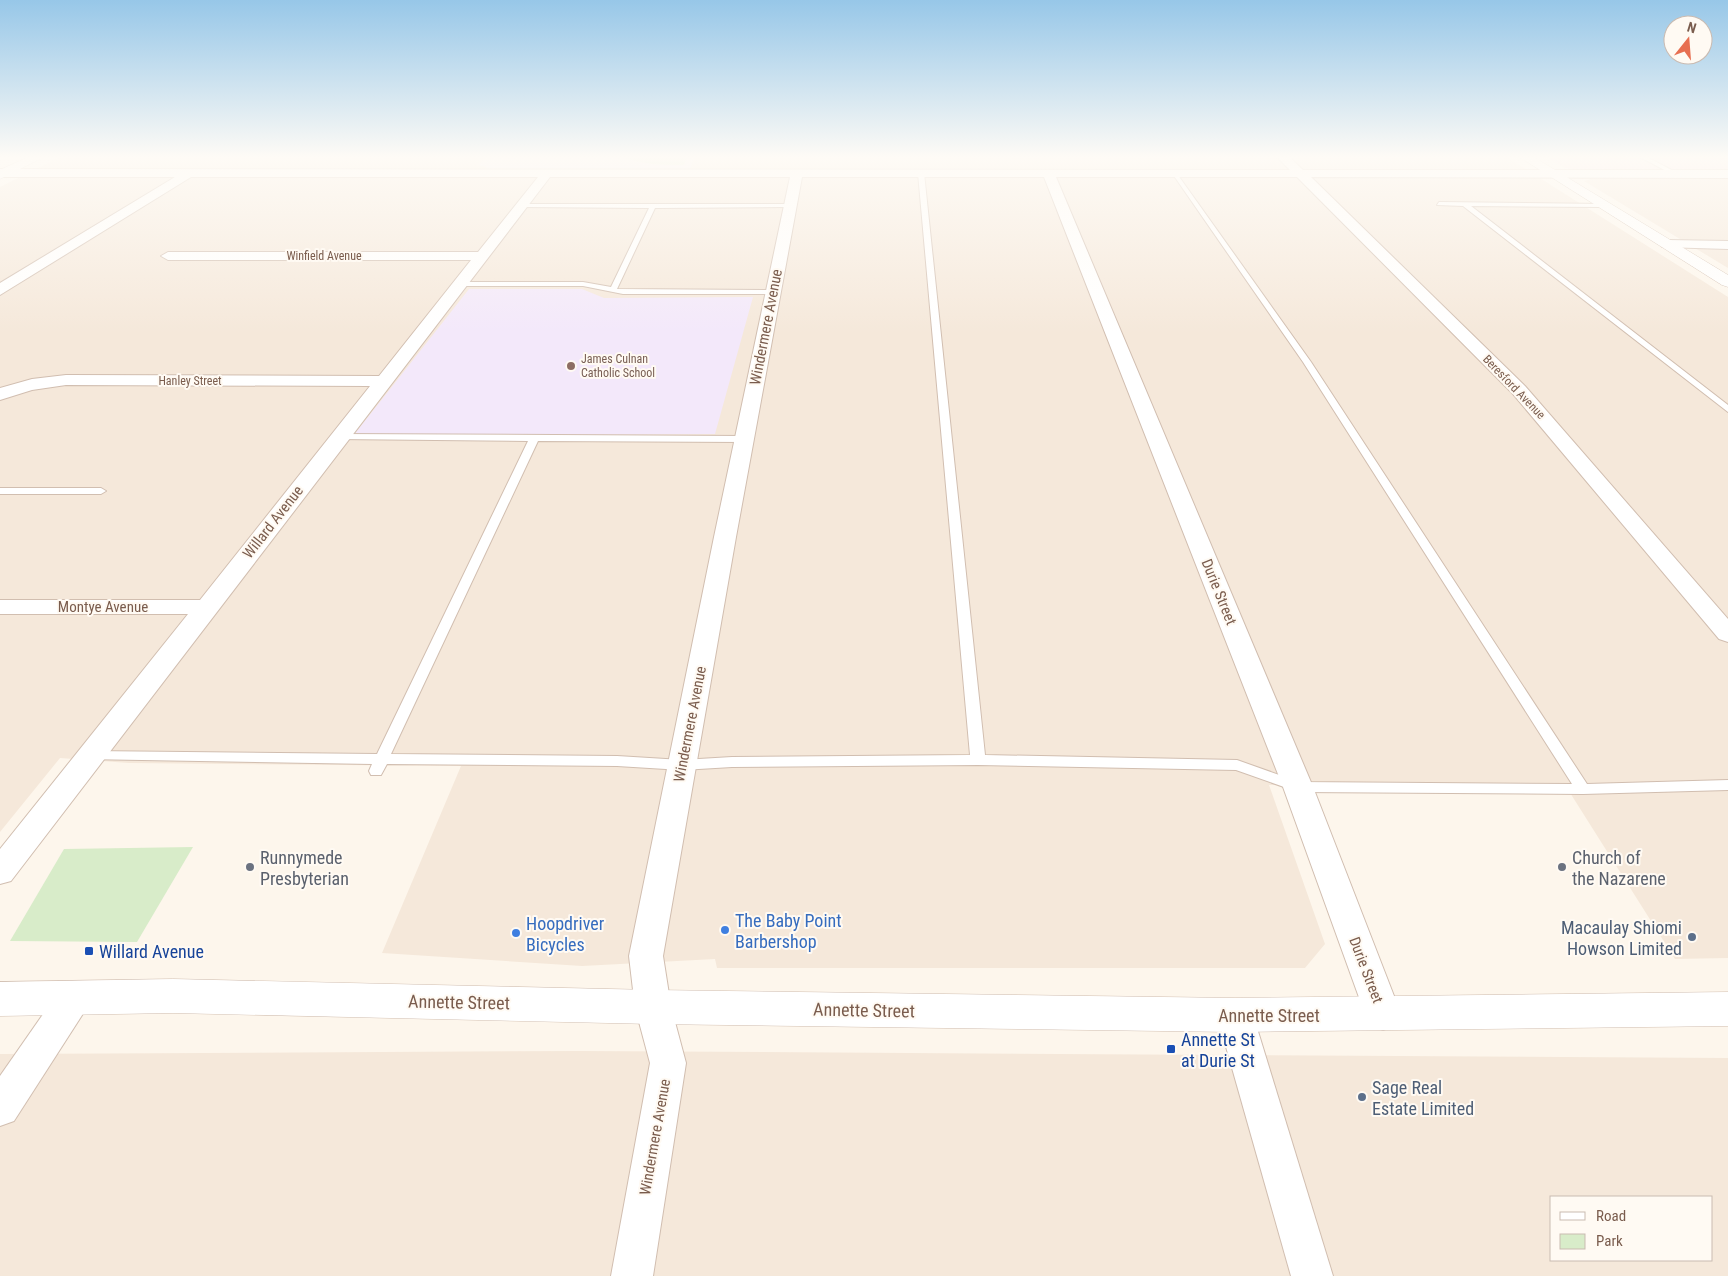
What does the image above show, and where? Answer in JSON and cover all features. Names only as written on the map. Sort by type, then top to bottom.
[{"type":"street","points":[[0,290],[120,216]]},
{"type":"street","name":"Willard Avenue","points":[[0,872],[382,381],[514,216]]},
{"type":"street","name":"Windermere Avenue","points":[[632,1276],[668,1063],[653,1006],[646,956],[787,216]]},
{"type":"street","name":"Durie Street","points":[[1065,216],[1298,787],[1383,1014]]},
{"type":"street","name":"Beresford Avenue","points":[[1343,216],[1519,390],[1728,634]]},
{"type":"street","points":[[1621,216],[1728,282]]},
{"type":"street","points":[[1667,244],[1728,245]]},
{"type":"street","name":"Winfield Avenue","points":[[168,256],[480,256]]},
{"type":"street","name":"Hanley Street","points":[[0,395],[17,387],[38,382],[66,380],[382,381]]},
{"type":"street","name":"Montye Avenue","points":[[0,607],[207,607]]},
{"type":"street","name":"Annette Street","points":[[0,999],[173,996],[1235,1015],[1728,1009]]},
{"type":"street","points":[[0,1108],[74,998]]},
{"type":"street","points":[[1235,1015],[1312,1276]]},
{"type":"lane","points":[[613,290],[649,216]]},
{"type":"lane","points":[[926,216],[978,760]]},
{"type":"lane","points":[[1205,216],[1307,362],[1583,789]]},
{"type":"lane","points":[[1479,216],[1728,409]]},
{"type":"lane","points":[[461,284],[583,284],[613,290],[773,292]]},
{"type":"lane","points":[[339,437],[744,439]]},
{"type":"lane","points":[[380,766],[534,439]]},
{"type":"lane","points":[[0,491],[101,491]]},
{"type":"lane","points":[[90,756],[380,766],[618,761],[682,765],[732,762],[978,760],[1237,765],[1298,787],[1583,789],[1728,785]]},
{"type":"shaded area","points":[[0,216],[1599,216],[1728,297],[1728,958],[1675,959],[1567,788],[1269,785],[1325,944],[1305,968],[717,968],[715,959],[582,966],[382,953],[461,766],[129,763],[60,758],[0,832]]},
{"type":"shaded area","points":[[1641,216],[1728,216],[1728,268]]},
{"type":"shaded area","name":"James Culnan Catholic School","points":[[469,289],[582,289],[604,298],[753,297],[715,434],[353,436]]},
{"type":"shaded area","points":[[580,1051],[1728,1058],[1728,1276],[0,1276],[0,1054]]},
{"type":"green space","points":[[193,847],[137,942],[10,941],[64,849]]},
{"type":"place","name":"James Culnan Catholic School","points":[[571,366]]},
{"type":"place","name":"Runnymede Presbyterian","points":[[250,867]]},
{"type":"place","name":"Church of the Nazarene","points":[[1562,867]]},
{"type":"place","name":"The Baby Point Barbershop","points":[[725,930]]},
{"type":"place","name":"Hoopdriver Bicycles","points":[[516,933]]},
{"type":"place","name":"Macaulay Shiomi Howson Limited","points":[[1692,937]]},
{"type":"place","name":"Willard Avenue","points":[[89,951]]},
{"type":"place","name":"Annette St at Durie St","points":[[1171,1049]]},
{"type":"place","name":"Sage Real Estate Limited","points":[[1362,1097]]}]
